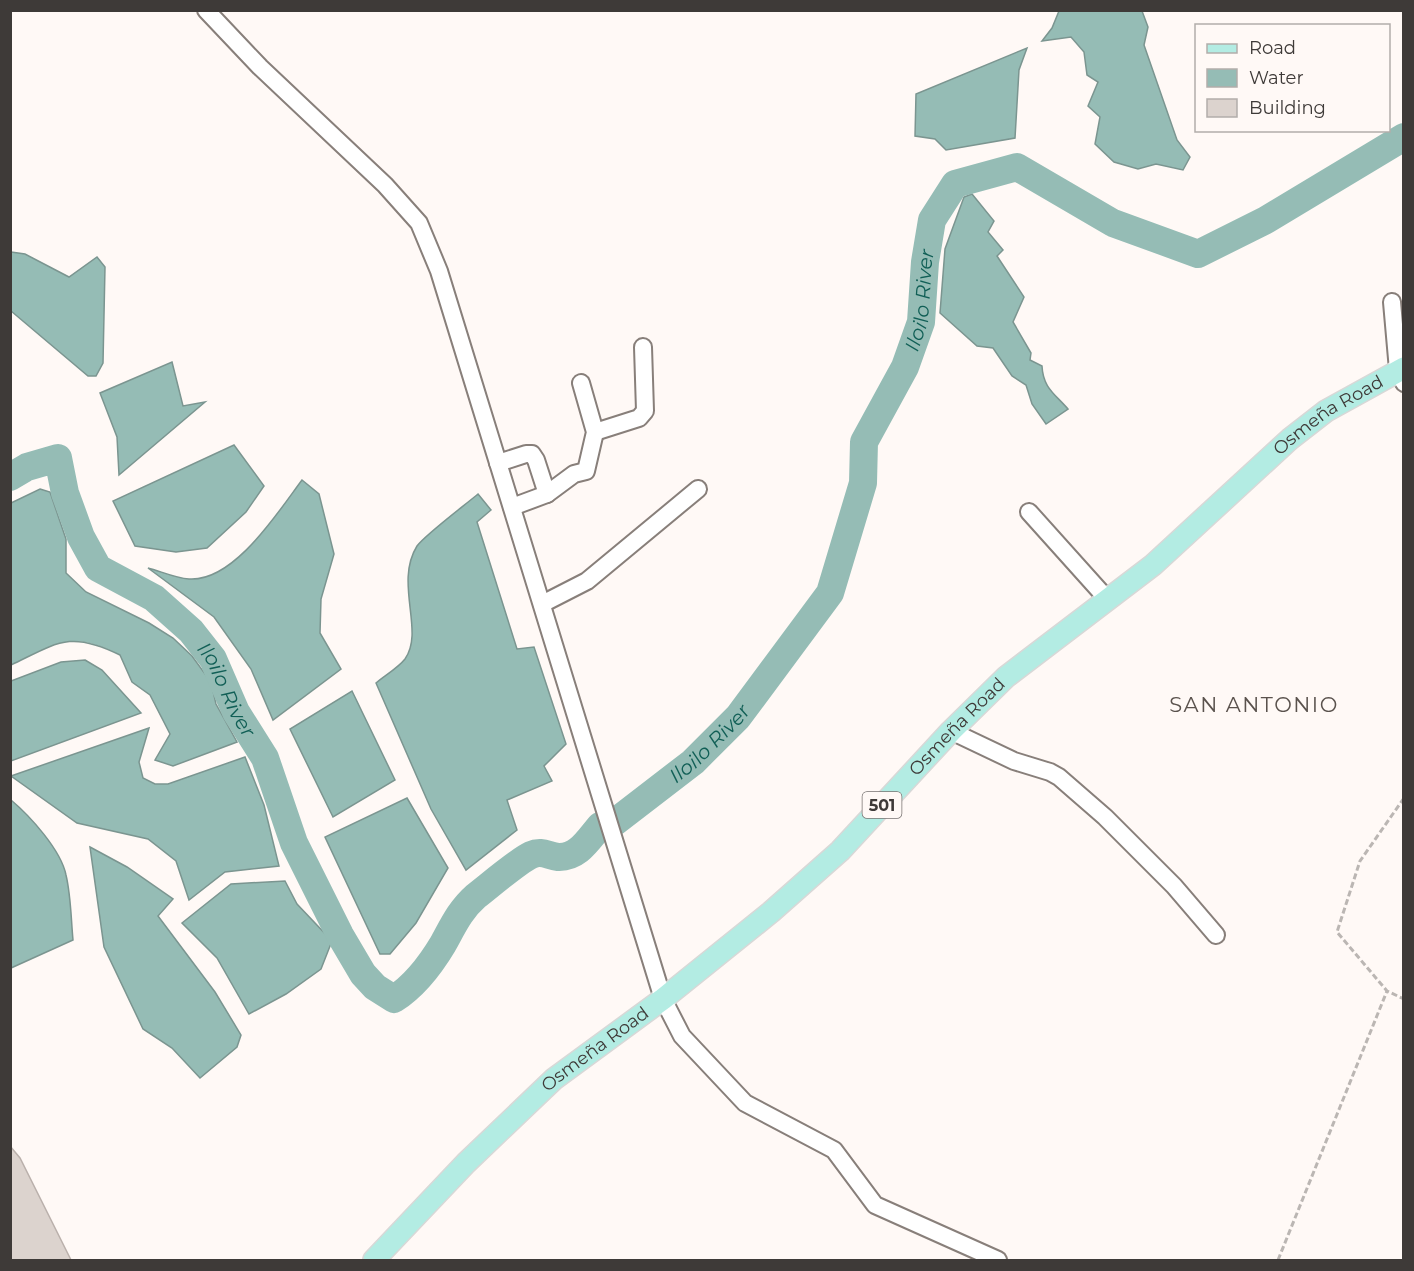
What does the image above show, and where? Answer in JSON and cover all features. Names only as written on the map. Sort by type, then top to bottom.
[{"type":"main road","name":"Osmeña Road","points":[[374,1260],[466,1163],[554,1079],[663,999],[771,912],[840,851],[951,731],[1006,677],[1153,565],[1290,439],[1326,411],[1402,374]]},
{"type":"street","points":[[206,10],[260,67],[385,185],[419,223],[439,271],[663,999],[682,1036],[745,1103],[834,1150],[875,1205],[998,1260]]},
{"type":"street","points":[[1392,302],[1402,374]]},
{"type":"street","points":[[595,432],[639,418],[645,411],[643,347]]},
{"type":"street","points":[[512,507],[547,494],[574,474],[586,471],[595,432],[580,383]]},
{"type":"street","points":[[498,463],[532,454],[547,494]]},
{"type":"street","points":[[542,604],[587,581],[698,489]]},
{"type":"street","points":[[1029,512],[1108,600]]},
{"type":"street","points":[[951,731],[1014,761],[1059,777],[1105,817],[1174,886],[1216,935]]},
{"type":"path","points":[[1404,798],[1360,861],[1337,932],[1387,991],[1404,999]]},
{"type":"path","points":[[1278,1260],[1387,991]]},
{"type":"water","points":[[1059,11],[1142,11],[1148,27],[1144,45],[1177,140],[1190,157],[1183,170],[1156,164],[1138,169],[1114,162],[1095,144],[1100,117],[1088,106],[1098,82],[1087,75],[1084,52],[1071,37],[1042,41],[1052,28]]},
{"type":"water","points":[[1027,48],[1019,70],[1015,138],[946,150],[935,139],[915,136],[916,94]]},
{"type":"water","points":[[972,194],[994,221],[988,232],[1003,250],[997,256],[1024,297],[1013,322],[1031,353],[1030,360],[1042,366],[1047,385],[1068,409],[1046,424],[1032,404],[1026,385],[1012,376],[993,348],[977,346],[940,313],[945,249],[964,197]]},
{"type":"water","points":[[11,252],[25,254],[69,277],[97,257],[105,267],[103,363],[96,376],[88,376],[11,311]]},
{"type":"water","points":[[172,362],[183,406],[205,402],[119,475],[117,437],[100,393]]},
{"type":"water","points":[[234,445],[264,486],[246,512],[207,548],[176,552],[135,546],[113,501]]},
{"type":"water","points":[[302,480],[319,494],[334,554],[321,599],[320,633],[341,669],[273,720],[251,669],[214,617],[148,568],[189,579],[206,577],[222,569],[253,543]]},
{"type":"water","points":[[40,489],[50,492],[66,539],[66,573],[86,592],[149,623],[173,638],[192,656],[211,682],[216,704],[237,742],[173,766],[155,760],[170,734],[150,695],[132,682],[120,655],[103,647],[76,641],[64,642],[11,665],[11,503]]},
{"type":"water","points":[[478,494],[491,510],[477,522],[517,649],[534,647],[566,744],[544,766],[552,781],[507,800],[517,830],[466,870],[431,809],[376,683],[405,659],[410,648],[412,621],[408,575],[417,546]]},
{"type":"water","points":[[85,660],[102,670],[141,713],[11,761],[11,681],[61,662]]},
{"type":"water","points":[[352,691],[395,780],[333,817],[290,729]]},
{"type":"water","points":[[149,728],[139,762],[143,778],[155,784],[168,784],[245,757],[264,805],[279,866],[225,872],[189,900],[176,861],[148,839],[77,823],[11,776]]},
{"type":"water","points":[[407,798],[448,868],[416,923],[390,954],[380,954],[325,837]]},
{"type":"water","points":[[11,800],[44,834],[63,865],[69,891],[73,940],[11,968]]},
{"type":"water","points":[[90,847],[127,867],[173,899],[158,916],[215,992],[241,1035],[237,1047],[200,1078],[172,1048],[143,1029],[104,947]]},
{"type":"water","points":[[285,881],[297,904],[332,941],[321,969],[286,994],[249,1014],[217,958],[182,923],[231,884]]},
{"type":"building","points":[[10,1146],[20,1158],[71,1260],[10,1260]]},
{"type":"waterway","name":"Iloilo River","points":[[615,822],[693,762],[738,717],[830,593],[863,483],[864,442],[905,367],[921,322],[925,262],[932,220],[955,184],[1017,167],[1113,223],[1198,254],[1266,220],[1404,137]]},
{"type":"waterway","name":"Iloilo River","points":[[10,477],[27,467],[58,458],[65,493],[81,537],[98,568],[154,598],[191,631],[213,659],[236,712],[265,758],[294,843],[340,935],[363,974],[375,987],[394,999],[415,982],[427,967],[470,901],[531,855],[542,853],[558,857],[571,855],[582,847],[600,826]]},
{"type":"district","name":"SAN ANTONIO","points":[[1254,704]]}]
